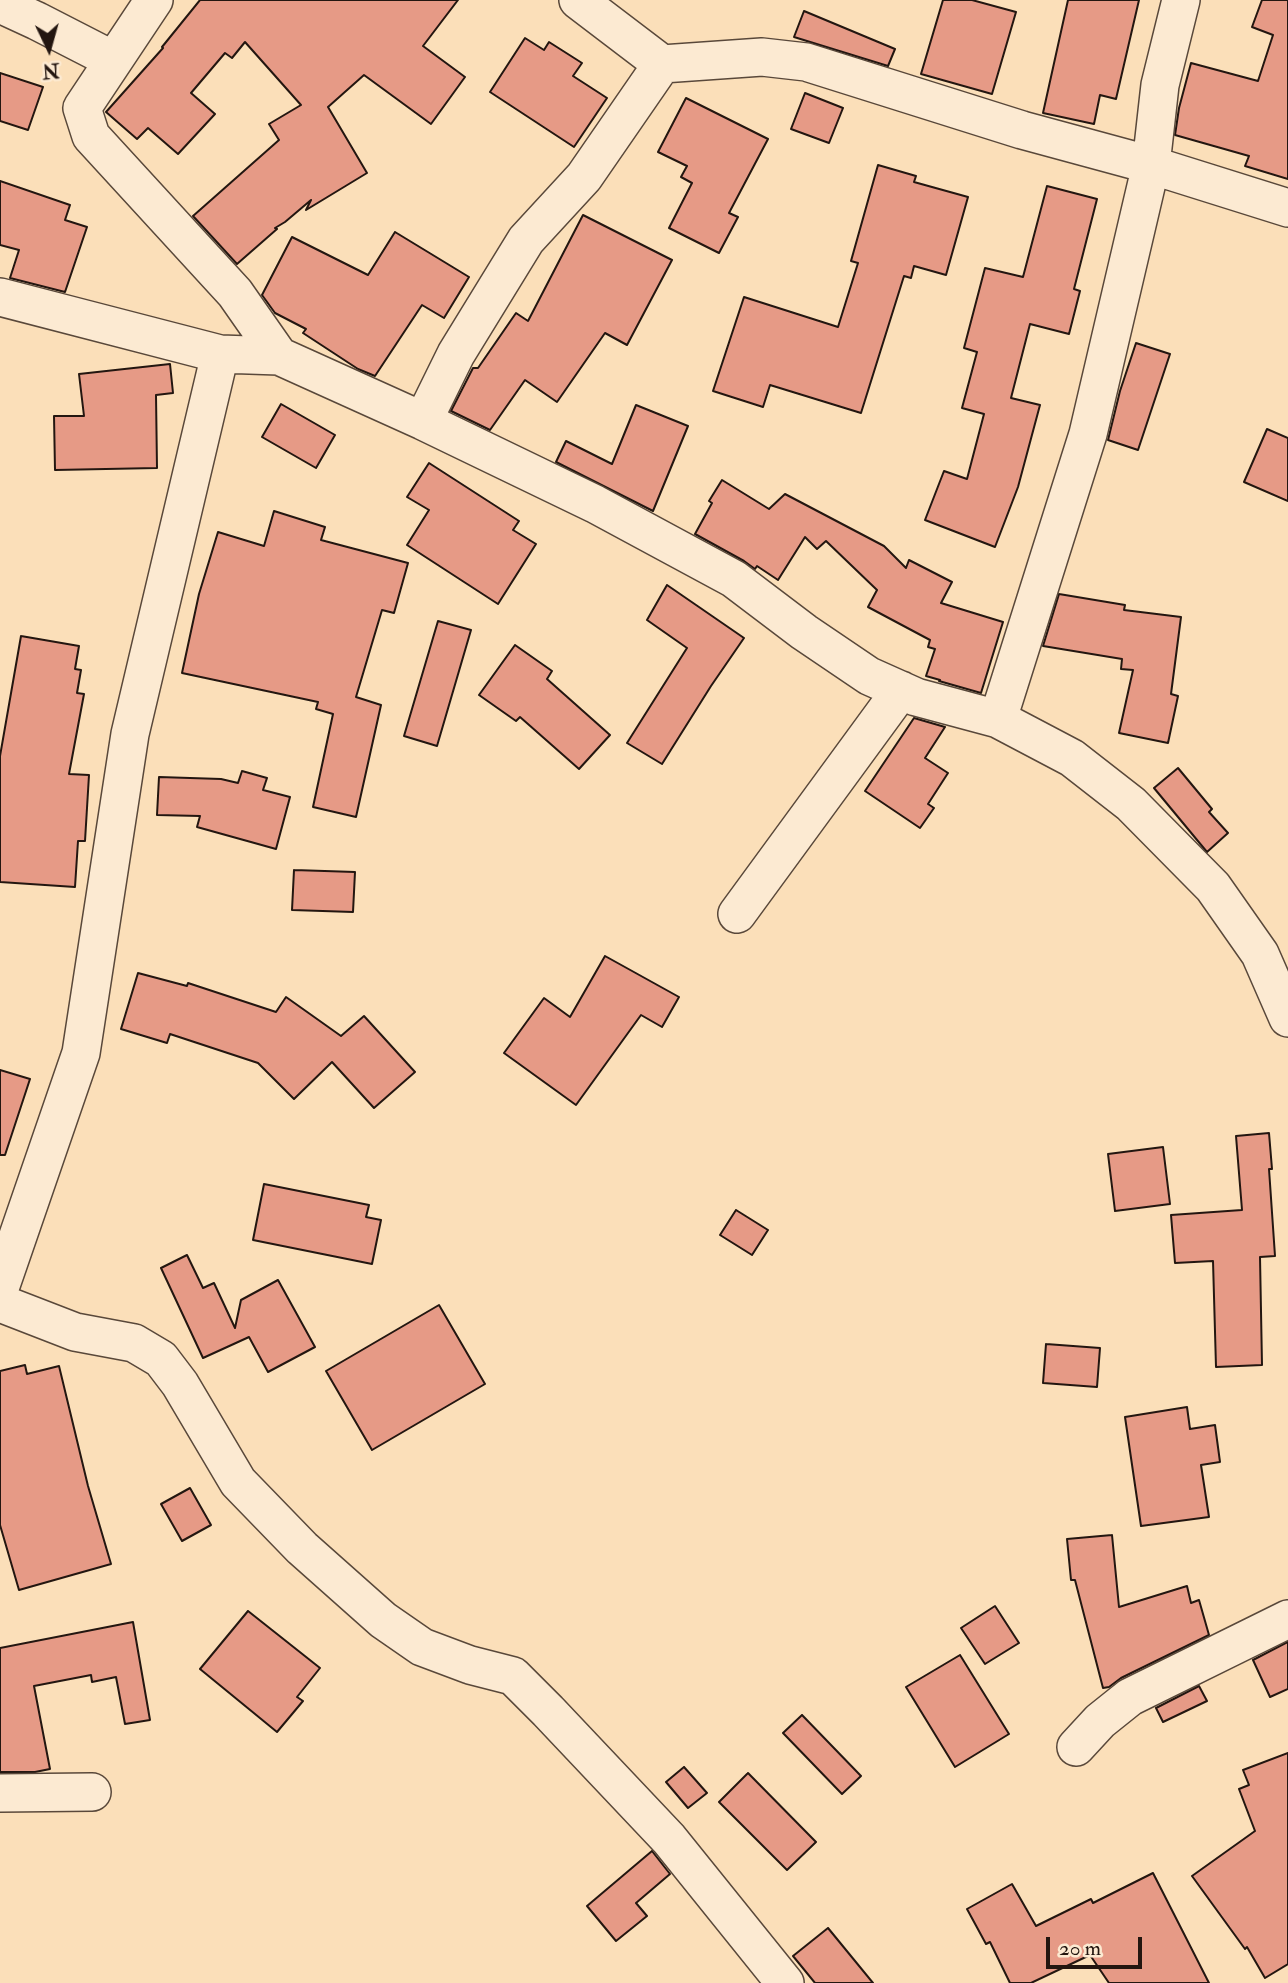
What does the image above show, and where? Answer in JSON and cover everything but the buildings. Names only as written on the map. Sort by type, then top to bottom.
[{"type":"street","points":[[154,0],[82,108],[91,136],[235,293],[279,356]]},
{"type":"street","points":[[578,0],[662,64],[762,57],[806,62],[1022,130],[1288,208]]},
{"type":"street","points":[[998,719],[1088,434],[1151,166],[1160,85],[1181,0]]},
{"type":"street","points":[[0,4],[113,60]]},
{"type":"street","points":[[423,421],[456,354],[526,240],[584,177],[662,64]]},
{"type":"street","points":[[0,298],[220,354],[279,356],[423,421],[595,504],[734,579],[804,632],[869,676],[916,697],[998,719],[1072,758],[1131,804],[1213,887],[1260,954],[1288,1018]]},
{"type":"street","points":[[0,1288],[13,1202],[81,1053],[130,734],[220,354]]},
{"type":"street","points":[[737,914],[901,690]]},
{"type":"street","points":[[0,1303],[75,1332],[134,1343],[161,1359],[180,1384],[238,1482],[302,1548],[383,1620],[422,1647],[470,1665],[513,1676],[669,1839],[773,1979]]},
{"type":"street","points":[[1076,1747],[1100,1721],[1130,1697],[1288,1619]]},
{"type":"street","points":[[0,1793],[92,1792]]}]
